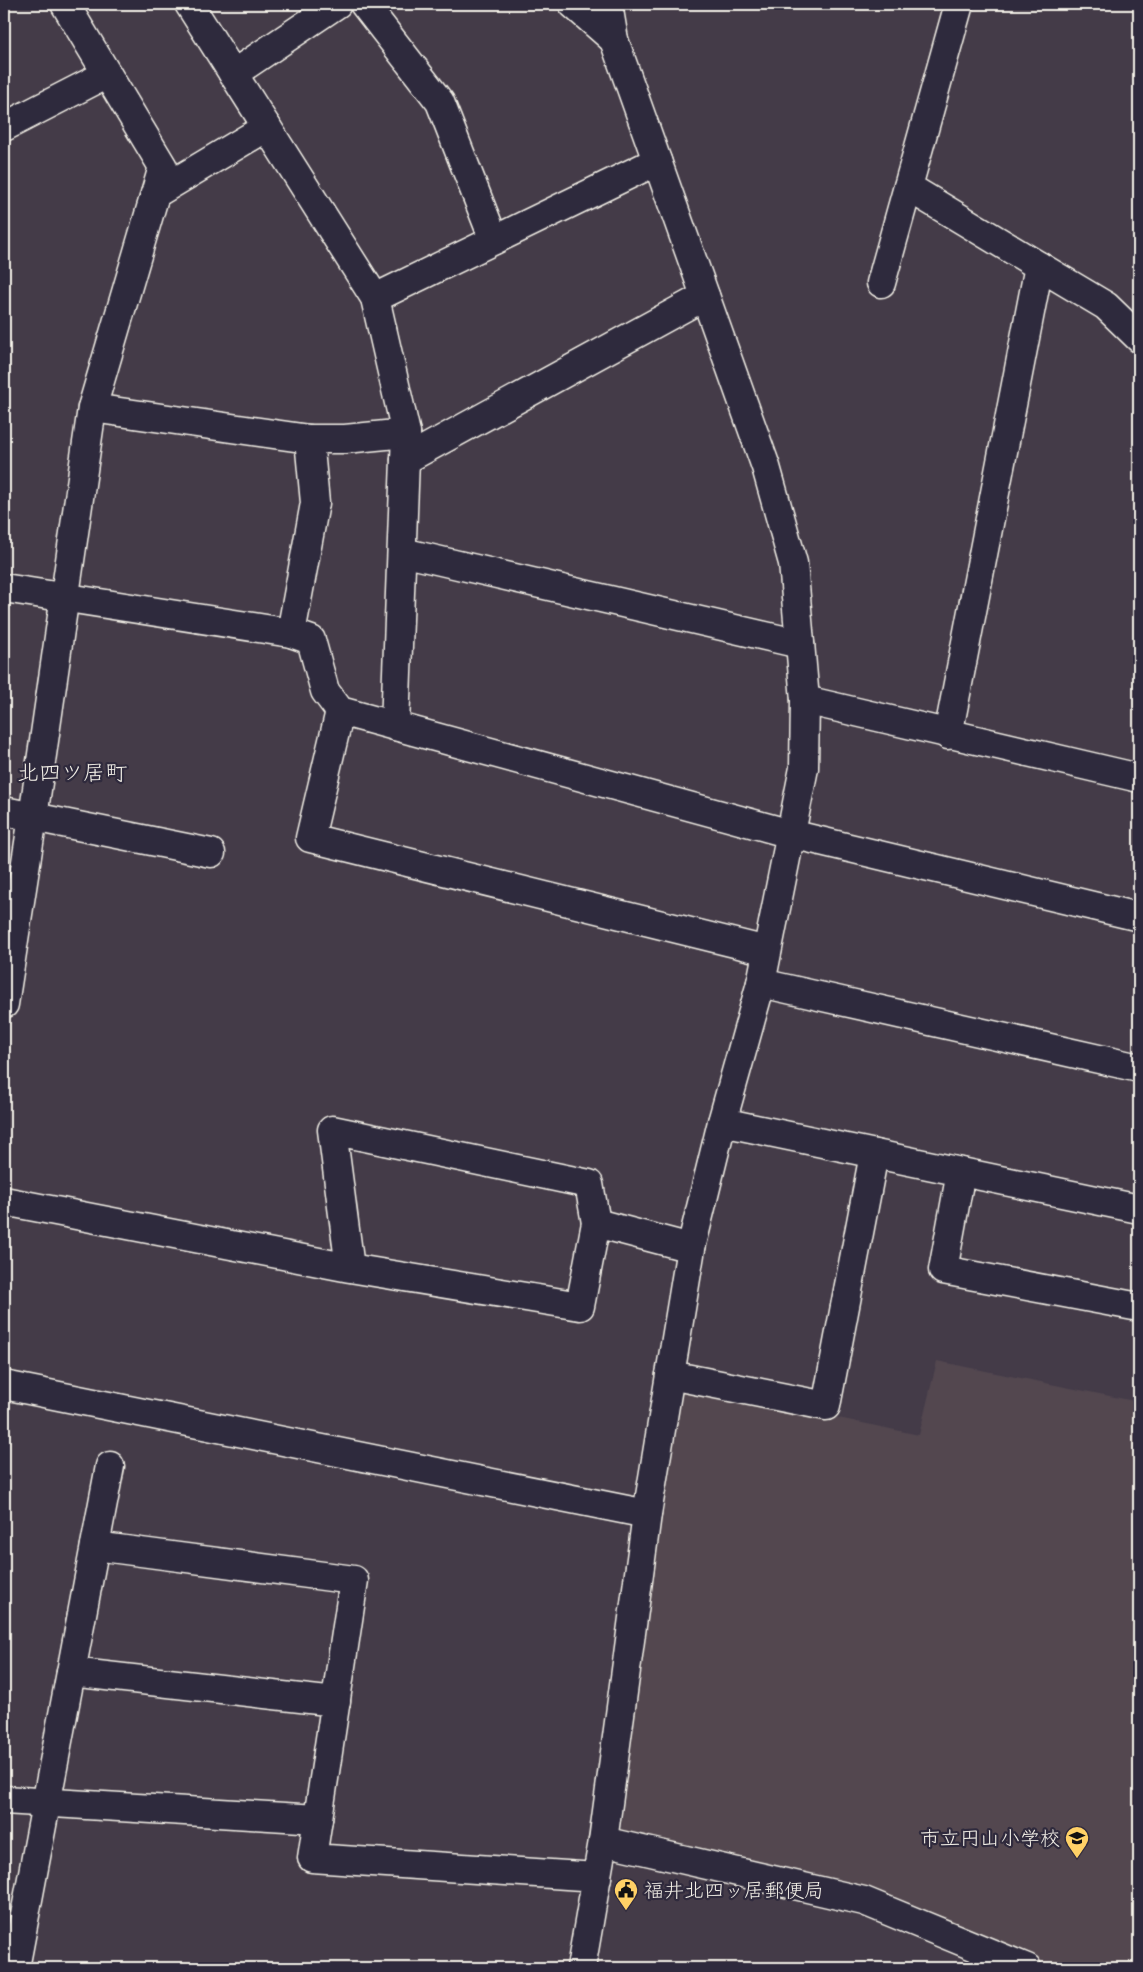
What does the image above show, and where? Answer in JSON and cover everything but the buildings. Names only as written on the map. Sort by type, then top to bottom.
[{"type":"street","points":[[4,1004],[66,596],[92,408],[162,167],[65,4]]},
{"type":"street","points":[[189,4],[375,298],[406,433],[396,726]]},
{"type":"street","points":[[233,74],[337,4]]},
{"type":"street","points":[[364,4],[440,102],[494,240]]},
{"type":"street","points":[[573,4],[614,40]]},
{"type":"street","points":[[581,1968],[604,1841],[647,1514],[691,1248],[722,1122],[761,983],[768,951],[804,768],[805,700],[792,563],[766,467],[614,40],[608,4]]},
{"type":"street","points":[[881,283],[960,4]]},
{"type":"street","points":[[4,128],[107,74]]},
{"type":"street","points":[[155,194],[267,127]]},
{"type":"street","points":[[375,298],[657,161]]},
{"type":"street","points":[[908,187],[1106,306],[1139,338]]},
{"type":"street","points":[[948,735],[1039,266]]},
{"type":"street","points":[[405,460],[705,296]]},
{"type":"street","points":[[92,408],[309,439],[345,439],[406,433]]},
{"type":"street","points":[[291,633],[315,503],[309,439]]},
{"type":"street","points":[[402,552],[800,644]]},
{"type":"street","points":[[4,588],[66,596],[291,633],[311,640],[324,691],[340,711],[791,834],[1139,917]]},
{"type":"street","points":[[805,700],[948,735],[1139,778]]},
{"type":"street","points":[[340,711],[310,838],[768,951]]},
{"type":"street","points":[[4,811],[211,853]]},
{"type":"street","points":[[761,983],[1139,1068]]},
{"type":"street","points":[[722,1122],[1139,1209]]},
{"type":"street","points":[[4,1201],[350,1268],[580,1306],[596,1223],[589,1184],[332,1130],[350,1268]]},
{"type":"street","points":[[670,1375],[826,1406],[874,1154]]},
{"type":"street","points":[[961,1172],[943,1270],[1139,1307]]},
{"type":"street","points":[[596,1223],[691,1248]]},
{"type":"street","points":[[4,1385],[647,1514]]},
{"type":"street","points":[[16,1968],[110,1466]]},
{"type":"street","points":[[95,1546],[354,1580],[312,1858],[597,1877]]},
{"type":"street","points":[[71,1672],[336,1702]]},
{"type":"street","points":[[4,1800],[318,1819]]},
{"type":"street","points":[[604,1841],[864,1901],[1027,1968]]},
{"type":"shaded area","points":[[937,1361],[1139,1402],[1139,1968],[1056,1968],[872,1894],[620,1835],[678,1384],[919,1435]]},
{"type":"place","name":"市立円山小学校","points":[[1077,1859]]},
{"type":"place","name":"福井北四ッ居郵便局","points":[[626,1911]]},
{"type":"district","name":"北四ツ居町","points":[[72,772]]}]
